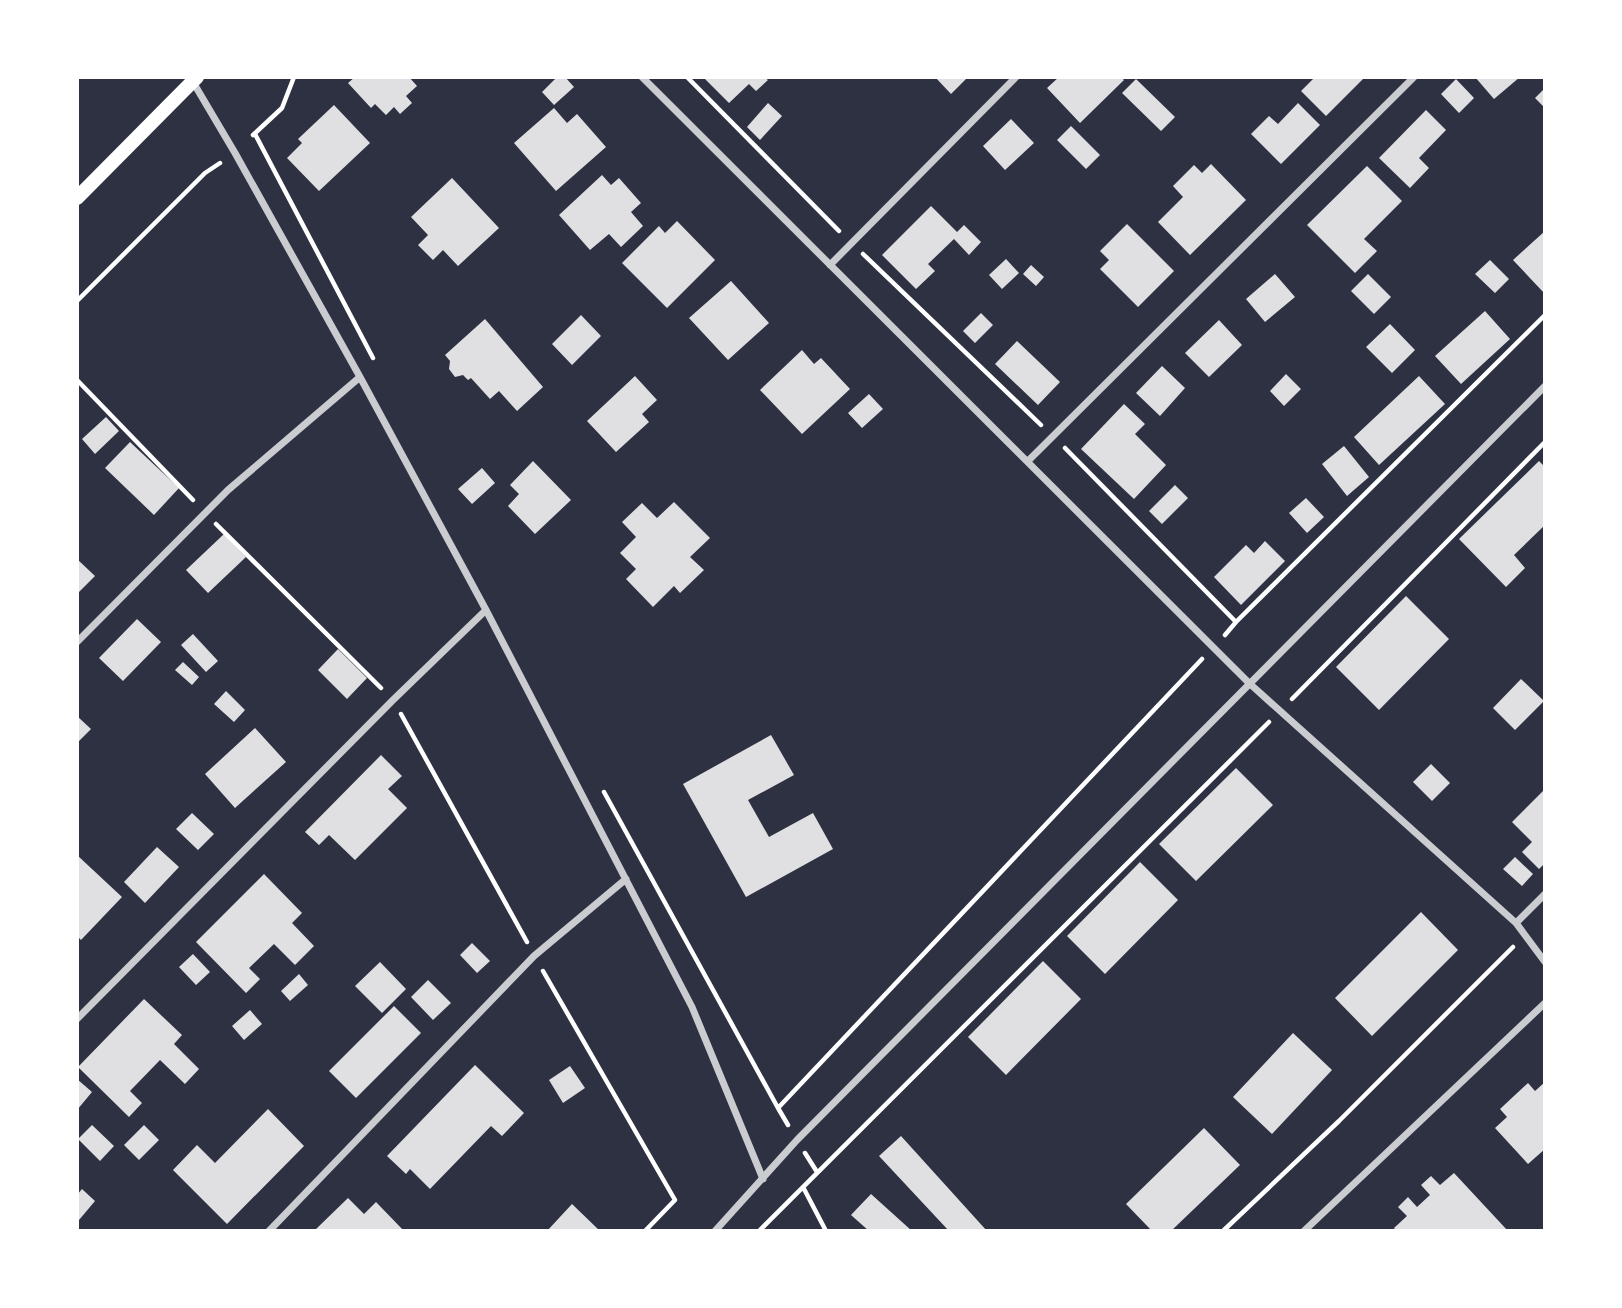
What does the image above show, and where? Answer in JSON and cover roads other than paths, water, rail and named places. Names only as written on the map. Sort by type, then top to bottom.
[{"type":"main road","points":[[77,198],[195,79]]},
{"type":"street","points":[[642,77],[1249,683],[1516,923],[1545,962]]},
{"type":"street","points":[[830,265],[1016,77]]},
{"type":"street","points":[[1028,461],[1414,77]]},
{"type":"street","points":[[195,79],[486,610],[626,879],[692,1007],[763,1179]]},
{"type":"street","points":[[77,642],[238,482],[360,377]]},
{"type":"street","points":[[715,1231],[797,1140],[1545,386]]},
{"type":"street","points":[[77,1020],[393,699],[486,610]]},
{"type":"street","points":[[269,1231],[534,956],[626,879]]},
{"type":"street","points":[[1516,923],[1545,894]]},
{"type":"street","points":[[1304,1231],[1545,1003]]}]
